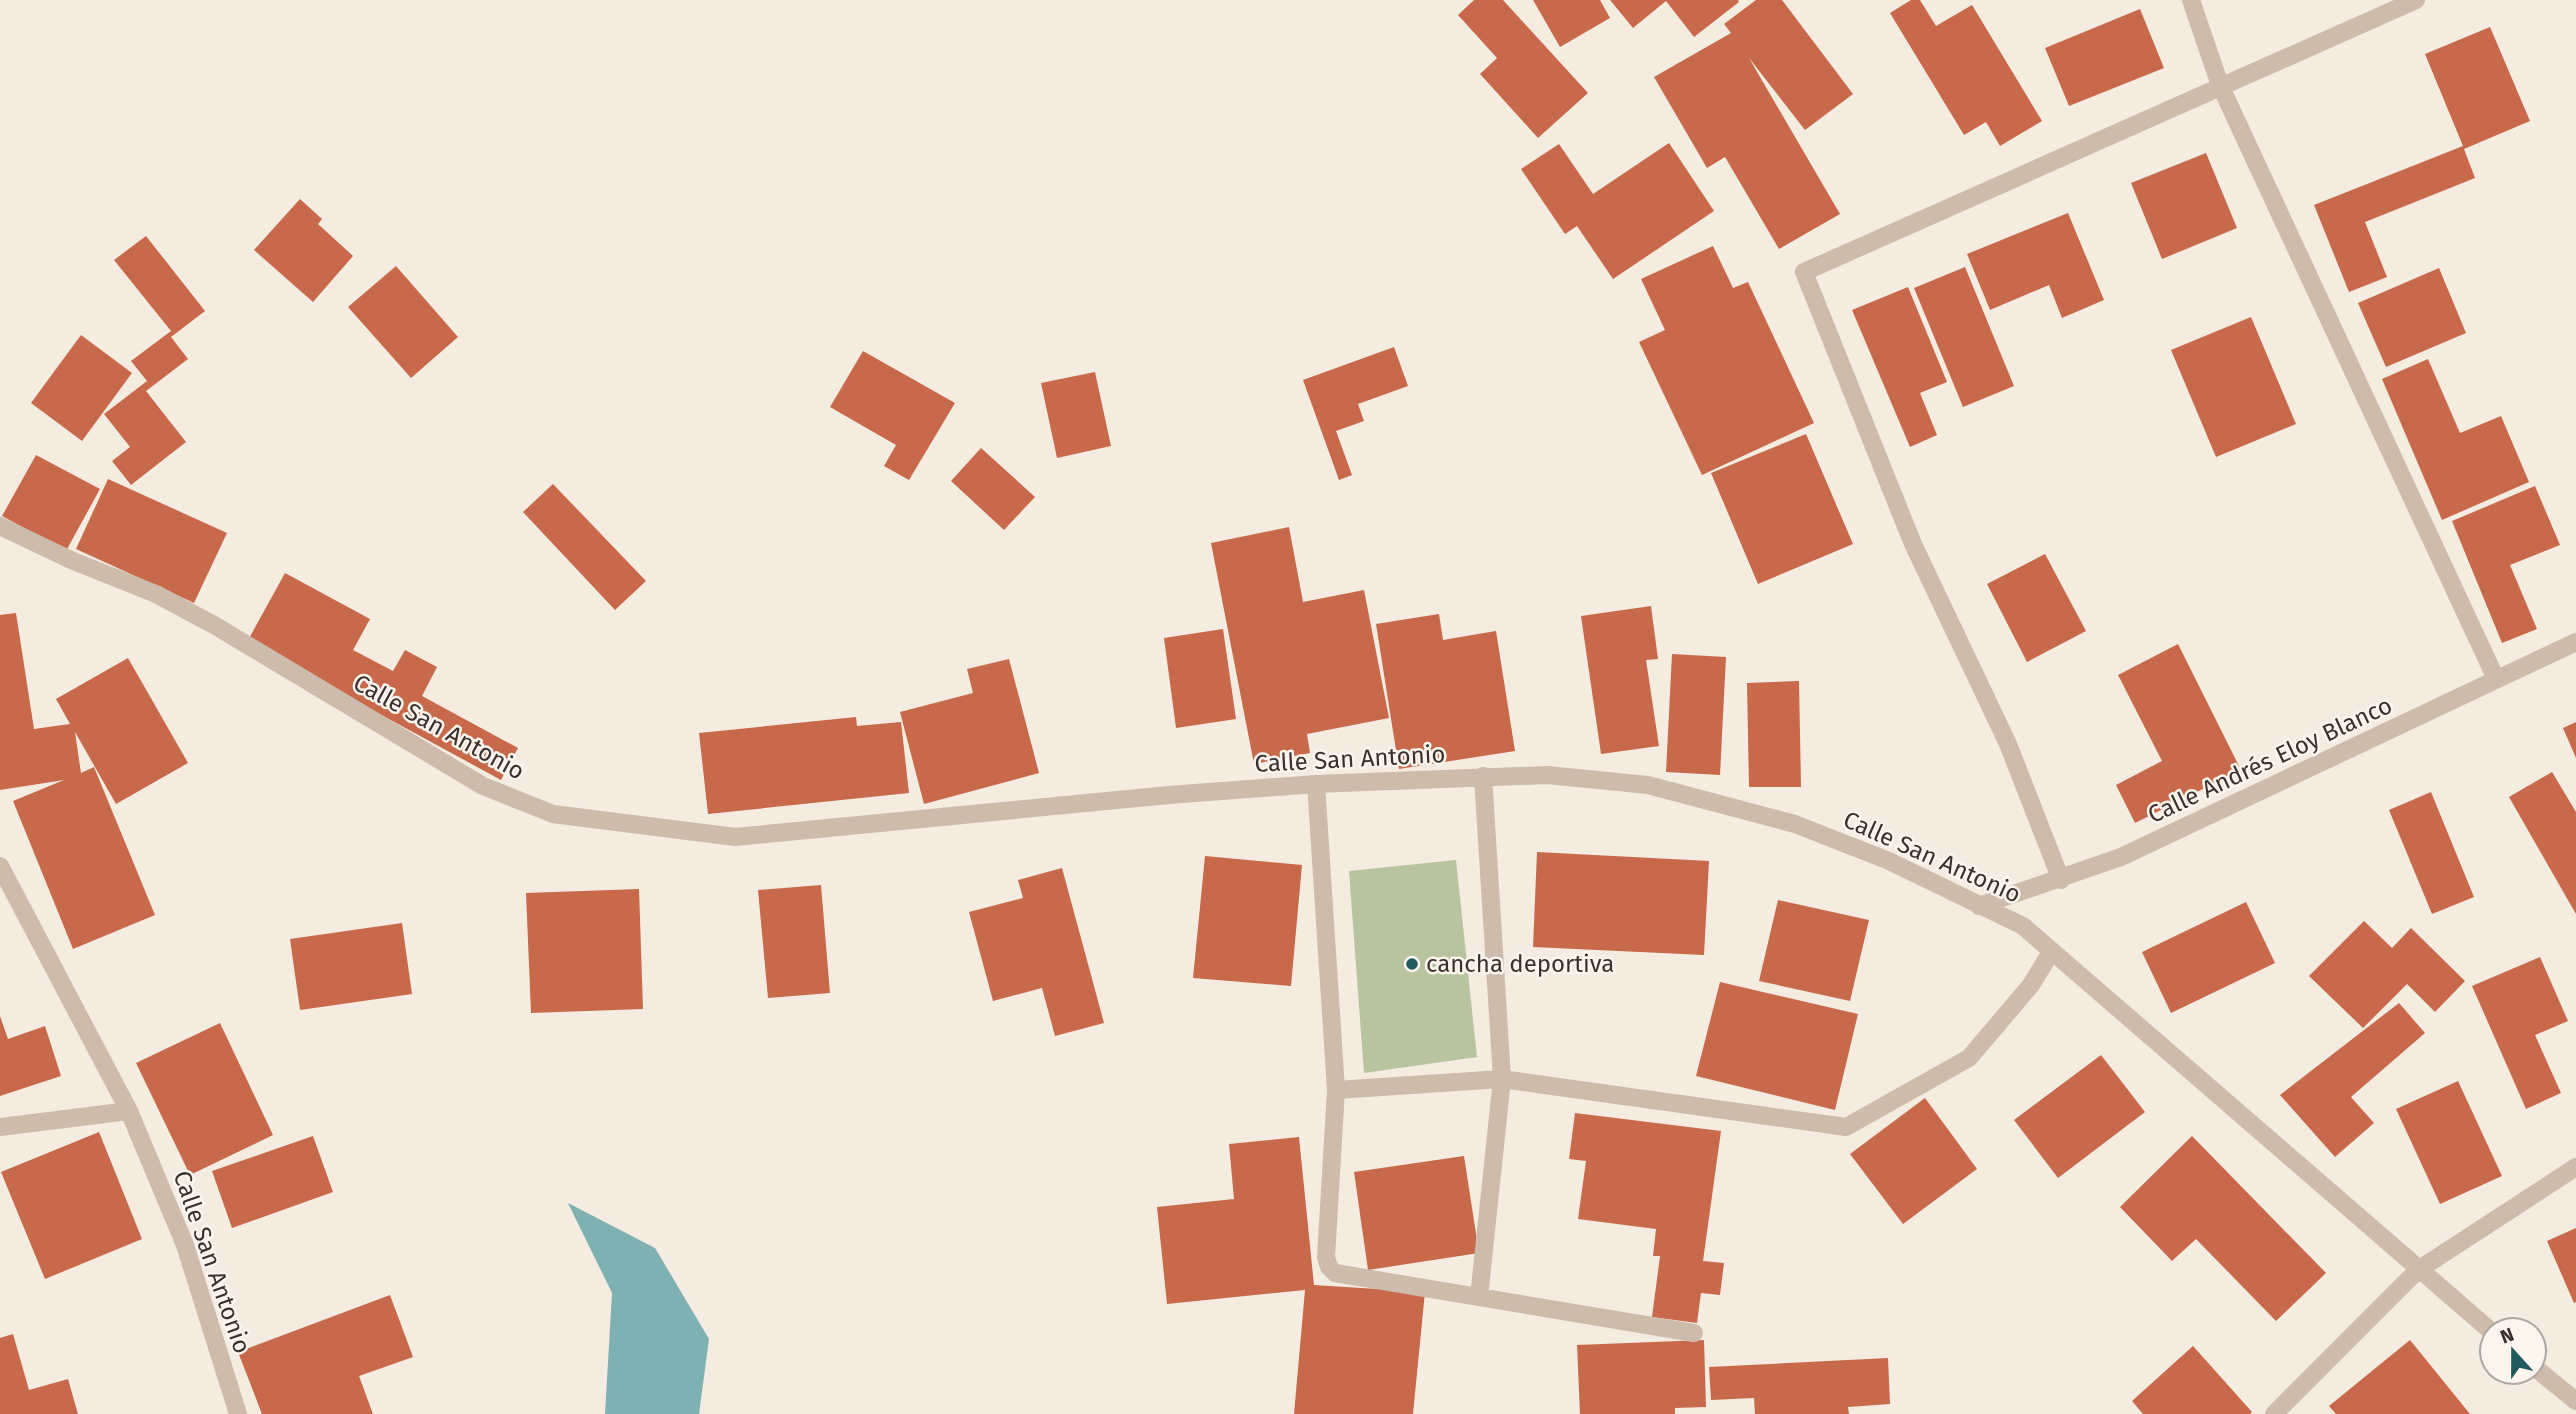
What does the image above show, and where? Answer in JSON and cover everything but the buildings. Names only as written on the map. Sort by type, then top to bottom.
[{"type":"street","points":[[2191,0],[2220,85],[2496,679]]},
{"type":"street","points":[[2060,880],[2008,744],[1913,544],[1804,272],[2416,0]]},
{"type":"street","name":"Calle San Antonio","points":[[0,526],[71,560],[156,594],[214,625],[483,786],[553,814],[735,837],[1169,795],[1316,784],[1547,775],[1648,785],[1794,824],[1889,861],[2023,926],[2478,1320]]},
{"type":"street","name":"Calle Andrés Eloy Blanco","points":[[1979,906],[2121,858],[2576,642]]},
{"type":"street","points":[[1479,1297],[1502,1079],[1483,776]]},
{"type":"street","points":[[1316,784],[1336,1090],[1326,1257],[1329,1267],[1335,1273],[1695,1333]]},
{"type":"street","name":"Calle San Antonio","points":[[0,866],[129,1111],[185,1245],[238,1414]]},
{"type":"street","points":[[1336,1090],[1502,1079],[1846,1127],[1969,1058],[2031,985],[2051,952]]},
{"type":"street","points":[[0,1127],[129,1111]]},
{"type":"street","points":[[2274,1414],[2418,1270],[2576,1167]]},
{"type":"street","points":[[2548,1378],[2576,1401]]},
{"type":"green space","name":"cancha deportiva","points":[[1456,860],[1477,1057],[1364,1073],[1349,871]]},
{"type":"water","points":[[568,1203],[655,1248],[709,1339],[699,1414],[605,1414],[612,1293]]},
{"type":"place","name":"cancha deportiva","points":[[1412,964]]}]
